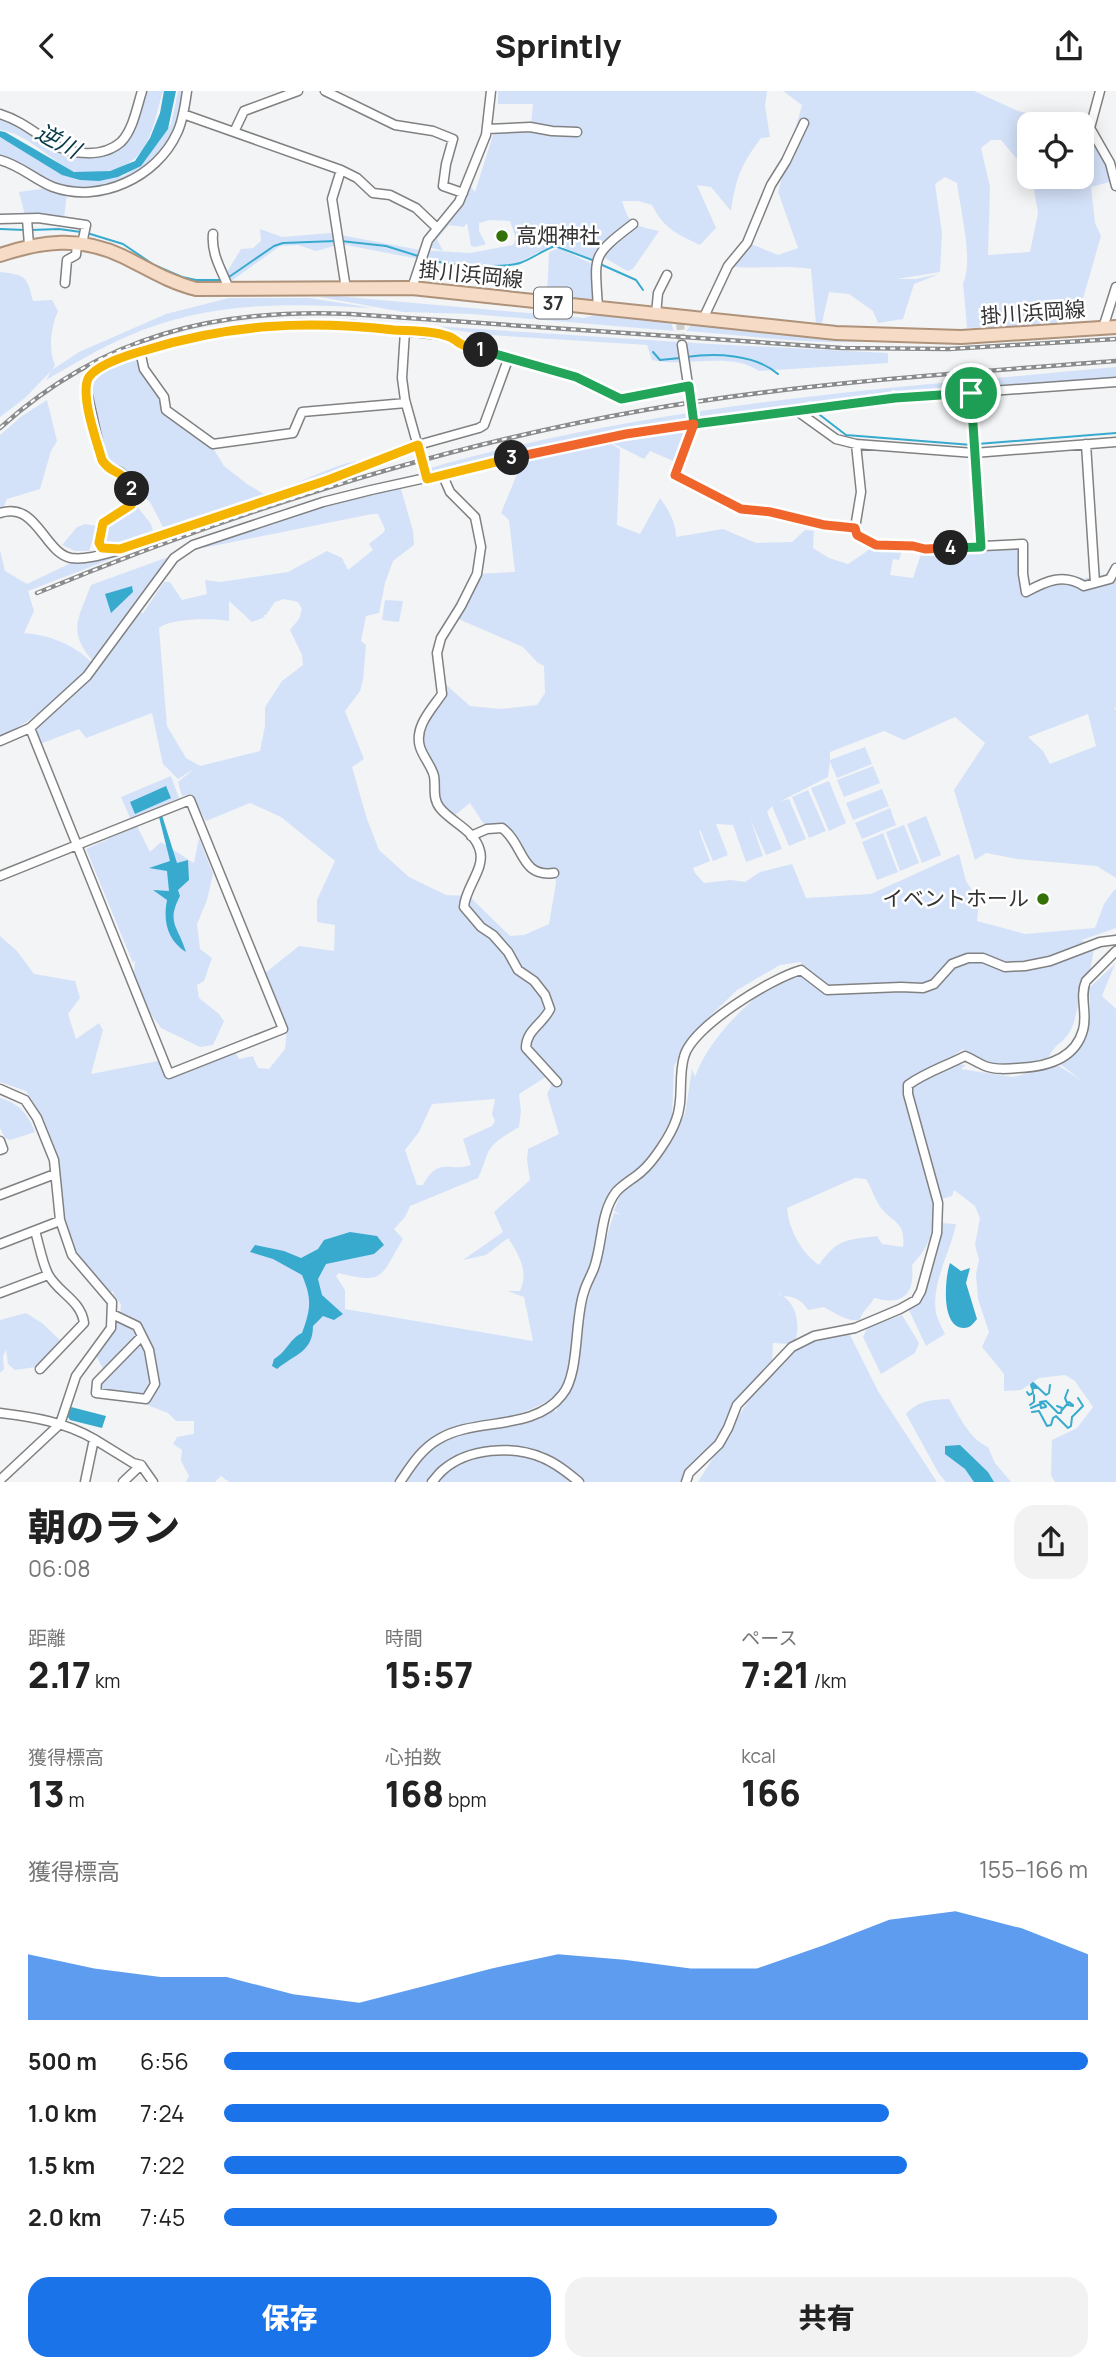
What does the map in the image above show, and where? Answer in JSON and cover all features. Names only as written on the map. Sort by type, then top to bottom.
[{"type":"main road","name":"掛川浜岡線","points":[[0,255],[29,241],[82,239],[119,254],[171,283],[196,289],[412,288],[656,314],[679,319],[703,319],[836,333],[961,337],[1110,327]]},
{"type":"street","points":[[0,114],[13,118],[66,151],[95,152],[110,148],[121,141],[130,128],[142,91]]},
{"type":"street","points":[[0,160],[52,187],[70,191],[95,191],[114,187],[136,178],[155,164],[170,147],[179,130],[187,91]]},
{"type":"street","points":[[234,132],[244,111],[298,91]]},
{"type":"street","points":[[325,91],[395,125],[433,131],[453,139],[443,186],[463,193]]},
{"type":"street","points":[[412,288],[428,240],[452,213],[463,193],[487,129],[491,91]]},
{"type":"street","points":[[1100,91],[1090,128],[1110,163],[1116,186]]},
{"type":"street","points":[[183,114],[341,170],[356,178],[373,193],[390,195],[416,208],[438,228]]},
{"type":"street","points":[[703,319],[728,266],[747,243],[771,185],[804,123]]},
{"type":"street","points":[[487,129],[530,127],[577,132]]},
{"type":"street","points":[[341,170],[332,199],[346,289]]},
{"type":"street","points":[[0,219],[28,222],[57,220],[86,225],[76,255],[67,260],[65,283]]},
{"type":"street","points":[[28,222],[29,241]]},
{"type":"street","points":[[598,308],[596,262],[606,245],[633,224]]},
{"type":"street","points":[[213,234],[215,258],[228,287]]},
{"type":"street","points":[[656,314],[658,293],[667,275]]},
{"type":"street","points":[[1110,327],[1116,287]]},
{"type":"street","points":[[120,549],[102,548],[99,543],[103,523],[131,505],[136,496],[127,479],[121,473],[107,468],[102,460],[86,387],[95,371],[140,351],[167,343],[261,325],[353,325],[448,336],[465,346],[576,377],[621,399],[689,386]]},
{"type":"street","points":[[405,331],[402,378],[406,403],[427,479]]},
{"type":"street","points":[[682,348],[694,424],[675,475],[741,509],[855,528]]},
{"type":"street","points":[[140,351],[144,369],[164,397],[166,409],[213,444],[293,433],[302,412],[406,403]]},
{"type":"street","points":[[0,513],[17,512],[31,520],[57,550],[68,558],[98,556],[328,480],[418,445],[484,425],[509,357]]},
{"type":"street","points":[[0,741],[30,728],[87,675],[174,558],[193,545],[323,502],[626,434],[819,407],[1116,382]]},
{"type":"street","points":[[971,393],[981,547]]},
{"type":"street","points":[[801,410],[836,439],[856,444],[974,453],[1116,442]]},
{"type":"street","points":[[856,444],[861,492],[855,528],[857,535],[876,545],[925,549],[1023,544],[1026,592],[1042,583],[1061,578],[1073,579],[1084,586],[1110,579],[1116,568]]},
{"type":"street","points":[[1086,444],[1095,583]]},
{"type":"street","points":[[443,476],[450,492],[475,517],[481,547],[477,574],[441,638],[437,653],[442,694],[420,727],[420,747],[433,774],[435,798],[440,808],[471,836],[481,851],[481,859],[464,898],[464,907],[508,952],[518,970],[534,981],[545,995],[550,1009],[545,1019],[531,1031],[526,1048],[557,1082]]},
{"type":"street","points":[[0,876],[78,845],[190,800],[283,1029],[169,1074],[78,845],[30,728]]},
{"type":"street","points":[[471,836],[487,829],[502,828],[510,834],[531,870],[541,875],[554,873]]},
{"type":"street","points":[[400,1482],[426,1448],[439,1439],[451,1433],[520,1419],[540,1412],[563,1395],[573,1366],[583,1294],[594,1268],[608,1206],[616,1192],[643,1171],[659,1153],[677,1120],[684,1057],[689,1046],[720,1016],[774,979],[801,970],[827,990],[901,986],[923,988],[934,984],[952,964],[968,958],[983,958],[1005,967],[1025,966],[1050,961],[1100,942],[1116,940]]},
{"type":"street","points":[[686,1482],[689,1473],[719,1444],[737,1405],[792,1347],[814,1336],[855,1328],[916,1300],[937,1233],[938,1203],[908,1094],[908,1084],[929,1071],[965,1056],[986,1067],[1002,1069],[1030,1068],[1057,1062],[1068,1054],[1082,1035],[1086,1013],[1083,987],[1086,981],[1116,951]]},
{"type":"street","points":[[0,1089],[25,1100],[37,1118],[54,1160],[60,1220],[72,1255],[112,1302],[111,1328],[76,1376],[60,1424],[0,1480]]},
{"type":"street","points":[[0,1141],[4,1149],[0,1150]]},
{"type":"street","points":[[0,1195],[55,1174]]},
{"type":"street","points":[[0,1244],[57,1222]]},
{"type":"street","points":[[35,1231],[48,1275],[77,1305],[84,1323],[40,1369]]},
{"type":"street","points":[[0,1293],[48,1275]]},
{"type":"street","points":[[112,1314],[137,1326],[142,1336],[149,1350],[155,1384],[146,1399],[96,1392],[97,1382],[142,1336]]},
{"type":"street","points":[[0,1413],[31,1417],[76,1429],[133,1463],[141,1465],[153,1482]]},
{"type":"street","points":[[85,1482],[94,1439]]},
{"type":"street","points":[[432,1482],[442,1470],[461,1459],[485,1451],[511,1450],[540,1456],[579,1482]]},
{"type":"street","points":[[123,1482],[141,1465]]},
{"type":"shaded area","points":[[147,91],[163,91],[151,134],[138,155],[115,169],[91,173],[74,171],[19,136],[0,130],[0,116],[69,155],[99,155],[127,141],[136,128]]},
{"type":"shaded area","points":[[178,91],[184,91],[172,141],[142,172],[106,188],[70,190],[52,185],[0,158],[0,138],[63,175],[93,180],[124,176],[143,162],[171,124]]},
{"type":"shaded area","points":[[498,91],[767,91],[765,106],[770,137],[761,138],[744,164],[737,180],[731,211],[711,187],[697,185],[716,228],[700,245],[672,230],[661,220],[652,205],[638,201],[622,201],[634,223],[659,231],[633,269],[627,271],[595,252],[595,260],[555,244],[519,262],[520,265],[495,265],[491,269],[465,268],[341,244],[316,251],[298,245],[280,246],[230,282],[227,272],[241,249],[253,248],[261,241],[260,229],[282,237],[330,233],[420,250],[470,253],[513,245],[516,239],[510,221],[490,220],[479,223],[479,231],[486,244],[471,246],[467,223],[464,227],[449,225],[437,239],[443,251],[429,247],[459,211],[471,187],[475,192],[493,135],[516,124],[531,124],[533,104],[498,104]]},
{"type":"shaded area","points":[[783,91],[974,91],[1022,112],[1017,112],[1017,159],[1001,140],[991,140],[981,148],[990,187],[988,255],[1030,252],[1038,213],[1034,189],[1091,189],[1095,223],[1101,236],[1080,309],[1062,315],[1043,301],[1062,324],[967,328],[963,283],[967,262],[965,235],[957,183],[945,177],[935,184],[942,233],[940,272],[897,279],[916,279],[939,274],[914,284],[903,319],[878,323],[873,311],[849,294],[829,292],[822,323],[816,324],[811,269],[728,266],[751,244],[778,255],[798,248],[778,192],[802,105]]},
{"type":"shaded area","points":[[1094,136],[1116,180],[1094,186]]},
{"type":"shaded area","points":[[47,188],[67,194],[64,218],[25,215],[19,192]]},
{"type":"shaded area","points":[[559,248],[592,264],[595,269],[595,304],[547,298],[549,252]]},
{"type":"shaded area","points":[[0,272],[24,278],[33,301],[52,300],[58,311],[51,338],[55,365],[52,370],[79,352],[166,314],[229,298],[309,298],[373,308],[309,305],[247,307],[156,325],[105,347],[46,380],[51,371],[25,398],[0,417]]},
{"type":"shaded area","points":[[336,296],[584,318],[599,314],[671,322],[674,331],[471,314],[403,312],[320,297]]},
{"type":"shaded area","points":[[417,325],[888,353],[888,363],[759,371],[735,362],[652,360],[647,345],[490,335]]},
{"type":"shaded area","points":[[691,325],[881,340],[808,341],[686,331]]},
{"type":"shaded area","points":[[137,353],[164,397],[166,410],[213,448],[224,466],[264,494],[356,461],[368,471],[159,534],[158,529],[163,527],[150,502],[108,466],[86,398],[89,378]]},
{"type":"shaded area","points":[[1116,367],[1116,379],[899,395],[892,390],[892,395],[816,404],[810,401],[800,408],[702,419],[698,415],[690,416],[686,422],[640,427],[431,475],[427,469],[551,438],[677,415],[867,390]]},
{"type":"shaded area","points":[[47,400],[57,441],[51,451],[40,489],[7,499],[0,515],[0,435]]},
{"type":"shaded area","points":[[691,431],[678,463],[650,451],[644,459],[610,442]]},
{"type":"shaded area","points":[[608,442],[620,449],[617,525],[640,534],[660,498],[669,511],[676,537],[723,529],[756,543],[792,542],[805,530],[814,531],[813,548],[829,558],[848,564],[873,547],[902,550],[899,560],[893,559],[890,575],[913,578],[921,554],[1019,548],[1024,594],[1050,585],[1116,572],[1116,878],[1097,866],[1017,859],[986,853],[975,860],[954,790],[985,743],[955,717],[904,740],[884,731],[830,752],[830,760],[865,747],[872,764],[837,778],[830,762],[828,777],[781,801],[789,799],[806,839],[789,846],[772,806],[767,812],[782,849],[766,855],[750,818],[763,856],[746,862],[733,825],[716,824],[728,855],[713,861],[700,830],[710,861],[693,868],[704,883],[731,880],[745,882],[760,872],[792,864],[806,898],[871,894],[959,854],[966,881],[979,901],[977,921],[1025,934],[1095,928],[1104,904],[1116,890],[1116,928],[1082,940],[1094,949],[1090,968],[1072,1027],[1049,1057],[1025,1063],[1005,1064],[985,1060],[963,1049],[942,1064],[904,1083],[926,1158],[933,1198],[931,1233],[924,1250],[912,1265],[909,1290],[900,1299],[874,1298],[860,1320],[841,1317],[824,1307],[808,1310],[797,1299],[782,1296],[779,1292],[780,1295],[790,1302],[796,1314],[796,1339],[790,1344],[773,1343],[772,1364],[731,1408],[720,1437],[685,1475],[684,1482],[582,1482],[579,1478],[581,1482],[400,1482],[426,1449],[448,1436],[485,1425],[534,1414],[536,1416],[551,1408],[556,1412],[562,1388],[552,1398],[524,1412],[446,1429],[437,1434],[417,1451],[396,1482],[229,1482],[221,1476],[215,1482],[186,1482],[189,1476],[181,1461],[182,1450],[173,1444],[177,1437],[194,1434],[194,1421],[176,1421],[168,1413],[147,1405],[155,1381],[145,1341],[135,1325],[120,1318],[121,1304],[113,1294],[114,1291],[109,1293],[75,1255],[70,1244],[59,1190],[57,1161],[44,1120],[26,1091],[0,1082],[0,936],[17,951],[34,974],[75,981],[80,998],[68,1014],[76,1039],[99,1023],[103,1030],[91,1074],[158,1061],[170,1075],[234,1050],[239,1059],[253,1056],[258,1068],[269,1069],[285,1049],[287,1030],[265,973],[299,946],[334,951],[335,925],[317,922],[317,900],[335,861],[281,817],[250,803],[206,821],[191,794],[182,796],[178,782],[194,769],[178,779],[163,764],[152,713],[86,738],[79,729],[40,744],[32,733],[97,667],[137,613],[143,613],[164,582],[170,582],[182,600],[207,594],[205,580],[220,582],[288,572],[327,551],[342,558],[348,570],[373,550],[369,544],[385,529],[378,514],[372,514],[203,548],[215,540],[332,502],[401,489],[413,531],[414,545],[393,561],[379,613],[366,616],[361,641],[366,645],[363,680],[360,691],[345,711],[364,759],[352,767],[367,819],[379,850],[409,877],[446,895],[469,896],[510,936],[524,935],[549,924],[556,883],[554,868],[531,870],[515,843],[502,828],[487,829],[470,803],[455,815],[448,815],[440,808],[435,798],[433,774],[420,747],[420,727],[442,694],[444,683],[470,706],[501,709],[537,705],[545,693],[544,666],[523,647],[456,618],[477,574],[515,572],[509,520],[501,513],[522,462]],"holes":[[[284,599],[298,602],[302,609],[299,619],[290,630],[302,655],[303,665],[282,681],[265,707],[265,726],[260,751],[200,766],[186,758],[167,726],[159,628],[182,621],[229,621],[229,601],[252,622],[265,617],[263,615],[266,615],[275,602]],[[1088,714],[1096,746],[1050,764],[1043,751],[1028,737]],[[801,962],[806,973],[784,979],[753,997],[727,1026],[705,1056],[695,1077],[692,1069],[685,1114],[654,1166],[622,1190],[614,1211],[621,1215],[614,1213],[570,1359],[582,1298],[610,1203],[623,1186],[649,1164],[654,1149],[672,1118],[674,1066],[692,1034],[737,990],[780,965]],[[549,1075],[551,1086],[547,1094],[559,1134],[528,1149],[530,1180],[494,1212],[503,1232],[463,1260],[486,1255],[508,1238],[519,1257],[523,1284],[520,1291],[507,1291],[524,1297],[533,1341],[345,1309],[345,1290],[336,1276],[339,1273],[366,1278],[380,1274],[403,1239],[394,1229],[405,1217],[410,1206],[478,1178],[493,1146],[519,1127],[519,1094]],[[495,1099],[492,1114],[495,1121],[492,1126],[463,1139],[471,1165],[434,1170],[423,1185],[417,1185],[405,1150],[419,1132],[432,1104]],[[855,1178],[866,1179],[879,1205],[900,1227],[903,1247],[882,1244],[877,1236],[851,1240],[838,1245],[819,1265],[801,1247],[787,1208]]]},
{"type":"shaded area","points":[[133,501],[151,524],[155,538],[120,550],[102,548],[99,541],[103,523]]},
{"type":"shaded area","points":[[85,524],[97,526],[89,551],[75,551],[62,545],[77,527]]},
{"type":"shaded area","points":[[160,540],[28,591],[34,611],[24,633],[61,642],[92,663],[38,714],[0,736],[0,550],[5,571],[27,584],[73,562]]},
{"type":"shaded area","points":[[171,556],[92,660],[84,650],[78,632],[79,615],[91,585]]},
{"type":"shaded area","points":[[385,600],[403,601],[399,622],[382,620]]},
{"type":"shaded area","points":[[873,766],[880,783],[844,797],[837,780]]},
{"type":"shaded area","points":[[171,776],[179,798],[130,818],[121,797]]},
{"type":"shaded area","points":[[829,781],[846,823],[829,831],[811,788]]},
{"type":"shaded area","points":[[882,789],[889,806],[853,820],[846,803]]},
{"type":"shaded area","points":[[808,790],[826,831],[809,838],[792,797]]},
{"type":"shaded area","points":[[890,808],[896,825],[862,839],[855,823]]},
{"type":"shaded area","points":[[926,816],[941,855],[922,863],[907,824]]},
{"type":"shaded area","points":[[904,825],[919,863],[900,871],[886,832]]},
{"type":"shaded area","points":[[137,826],[150,852],[161,842],[194,863],[199,838],[213,874],[207,900],[197,924],[200,949],[212,958],[204,981],[197,985],[199,998],[224,1021],[213,1045],[200,1047],[161,1028],[150,1013],[134,975],[135,960],[133,963],[86,849]]},
{"type":"shaded area","points":[[883,833],[898,872],[877,880],[862,842]]},
{"type":"shaded area","points":[[1115,964],[1102,996],[1116,1009],[1116,1482],[1055,1482],[1051,1475],[1052,1440],[1077,1428],[1093,1407],[1075,1381],[1065,1375],[1039,1378],[1021,1390],[1004,1391],[1004,1374],[982,1347],[989,1332],[978,1299],[976,1274],[979,1260],[975,1245],[980,1218],[975,1206],[954,1190],[952,1196],[942,1199],[911,1088],[914,1084],[958,1064],[966,1065],[961,1069],[1013,1077],[1059,1066],[1081,1080],[1060,1064],[1071,1057],[1084,1041],[1089,1022],[1089,988]]},
{"type":"shaded area","points":[[0,1098],[22,1110],[35,1132],[10,1140],[5,1138],[0,1128]]},
{"type":"shaded area","points":[[941,1223],[956,1224],[936,1291],[936,1313],[945,1334],[926,1346],[908,1308],[916,1299],[941,1232]]},
{"type":"shaded area","points":[[26,1313],[42,1323],[61,1341],[43,1366],[15,1370],[8,1364],[6,1350],[3,1356],[4,1369],[0,1373],[0,1320]]},
{"type":"shaded area","points":[[902,1315],[919,1343],[915,1353],[881,1374],[863,1337],[867,1328]]},
{"type":"shaded area","points":[[113,1318],[136,1328],[141,1339],[152,1383],[145,1397],[96,1393],[104,1370],[94,1353]]},
{"type":"shaded area","points":[[849,1333],[878,1391],[937,1482],[698,1482],[750,1398],[796,1349],[822,1337]]},
{"type":"shaded area","points":[[949,1399],[970,1433],[988,1447],[995,1463],[1011,1482],[946,1482],[939,1474],[906,1414],[921,1403]]},
{"type":"water","points":[[164,91],[176,91],[168,129],[141,166],[118,177],[99,181],[62,175],[0,137],[0,131],[5,132],[74,172],[110,171],[135,161],[150,138],[160,113]]},
{"type":"water","points":[[132,586],[133,592],[111,613],[105,594]]},
{"type":"water","points":[[166,786],[171,798],[135,814],[130,802]]},
{"type":"water","points":[[161,812],[177,863],[188,860],[189,880],[178,890],[180,896],[174,912],[175,924],[186,952],[174,942],[168,929],[167,900],[153,890],[169,891],[167,871],[149,868],[170,861],[158,813]]},
{"type":"water","points":[[350,1232],[377,1236],[384,1245],[374,1254],[326,1264],[318,1279],[322,1295],[343,1314],[334,1320],[323,1316],[313,1326],[310,1342],[302,1352],[277,1369],[272,1366],[274,1359],[302,1333],[309,1310],[309,1297],[302,1275],[273,1259],[250,1252],[255,1245],[284,1251],[301,1258],[318,1249],[324,1240]]},
{"type":"water","points":[[950,1263],[961,1271],[970,1268],[966,1283],[977,1319],[966,1328],[956,1326],[948,1311],[946,1290]]},
{"type":"water","points":[[71,1407],[106,1416],[102,1428],[70,1420],[68,1417]]},
{"type":"water","points":[[960,1445],[988,1472],[994,1482],[974,1482],[965,1469],[945,1454],[945,1446]]},
{"type":"waterway","points":[[0,229],[25,230]]},
{"type":"waterway","points":[[31,230],[59,229],[81,232]]},
{"type":"waterway","points":[[87,233],[123,244],[154,265],[182,277],[221,280]]},
{"type":"waterway","points":[[229,277],[274,246],[283,243],[336,241]]},
{"type":"waterway","points":[[341,241],[386,246],[418,256]]},
{"type":"waterway","points":[[426,259],[473,265],[511,265],[555,246],[595,261]]},
{"type":"waterway","points":[[600,264],[636,280],[643,290]]},
{"type":"waterway","points":[[653,352],[660,360],[680,358]]},
{"type":"waterway","points":[[686,357],[709,355],[746,359],[769,367],[778,374]]},
{"type":"waterway","points":[[820,415],[846,435],[972,445]]},
{"type":"waterway","points":[[977,444],[1116,433]]},
{"type":"waterway","points":[[1027,1392],[1029,1395],[1033,1393],[1032,1385],[1037,1388],[1032,1388],[1031,1385],[1033,1383],[1046,1395],[1050,1385]]},
{"type":"waterway","points":[[1068,1390],[1065,1398],[1068,1405],[1073,1406]]},
{"type":"waterway","points":[[1030,1405],[1034,1402],[1034,1395]]},
{"type":"waterway","points":[[1032,1412],[1039,1411],[1047,1426],[1051,1425],[1056,1416],[1068,1428],[1071,1426],[1072,1417],[1083,1406],[1078,1398]]},
{"type":"waterway","points":[[1046,1407],[1041,1408],[1040,1402],[1046,1401],[1061,1413],[1062,1408],[1057,1406]]},
{"type":"waterway","points":[[1062,1410],[1069,1402],[1073,1405]]},
{"type":"waterway","points":[[1031,1408],[1043,1403],[1046,1406]]},
{"type":"tunnel","points":[[680,322],[682,345]]},
{"type":"railway","points":[[0,428],[39,396],[120,350],[163,334],[207,323],[253,316],[350,314],[842,348],[949,349],[1116,339]]},
{"type":"railway","points":[[37,593],[186,535],[336,485],[412,463],[567,425],[645,410],[762,393],[879,380],[1116,361]]},
{"type":"place","name":"高畑神社","points":[[502,236]]},
{"type":"place","name":"イベントホール","points":[[1043,899]]},
{"type":"route","points":[[971,393],[895,398],[694,424],[689,386],[621,399],[576,377],[465,346],[448,336],[353,325],[302,324],[261,325],[167,343],[140,351],[95,371],[86,387],[86,398],[102,460],[107,468],[121,473],[127,479],[136,496],[131,505],[103,523],[99,543],[102,548],[120,549],[328,480],[418,445],[427,479],[626,434],[694,424],[675,475],[741,509],[855,528],[857,535],[876,545],[925,549],[981,547],[971,393]]},
{"type":"water label","name":"逆川","points":[[58,141]]}]
